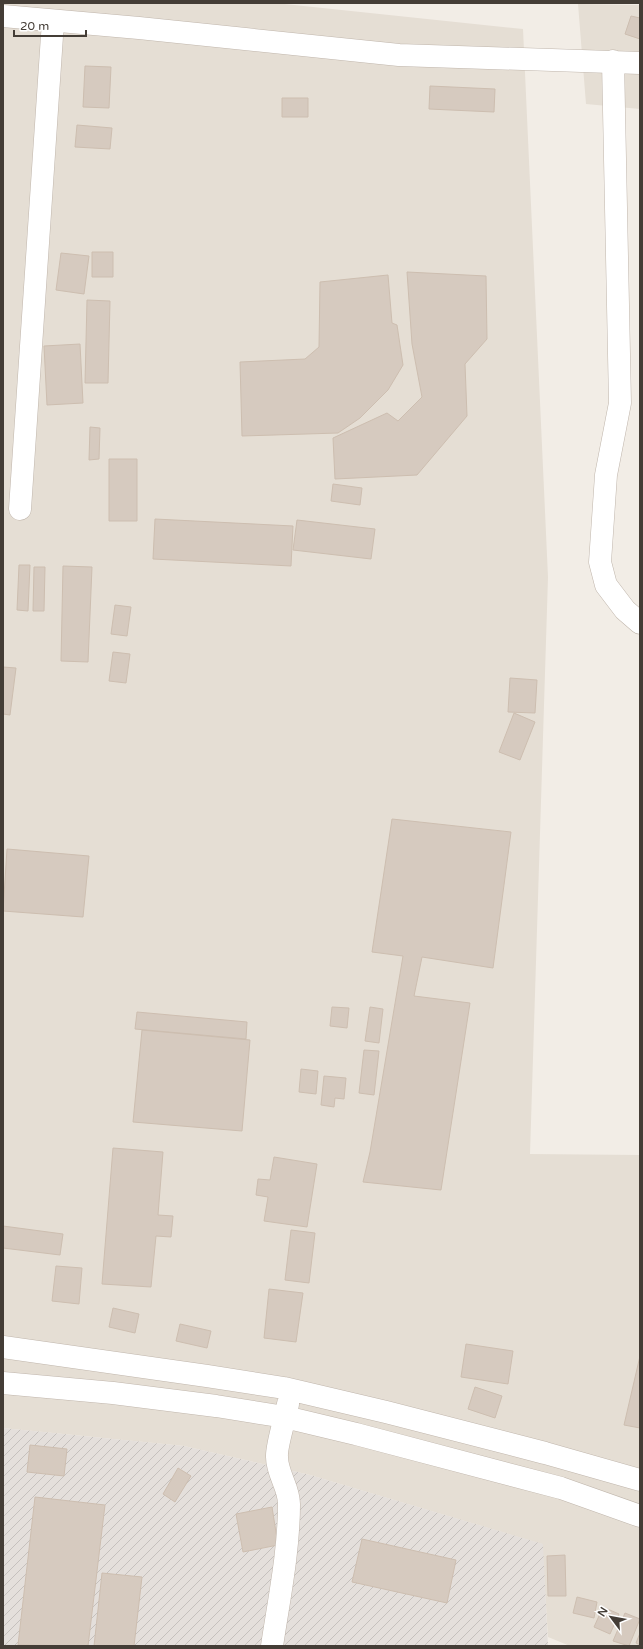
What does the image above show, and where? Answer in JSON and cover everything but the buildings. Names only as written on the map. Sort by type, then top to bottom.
[{"type":"street","points":[[3,16],[139,28],[399,55],[640,63]]},
{"type":"street","points":[[20,509],[53,21]]},
{"type":"street","points":[[613,61],[620,403],[606,475],[600,562],[606,585],[624,610],[640,623]]},
{"type":"street","points":[[3,1347],[207,1376],[291,1390],[386,1412],[545,1453],[640,1480]]},
{"type":"street","points":[[3,1383],[113,1393],[216,1406],[285,1417],[356,1434],[561,1488],[640,1516]]},
{"type":"street","points":[[272,1646],[287,1544],[289,1509],[287,1490],[278,1468],[276,1456],[291,1390]]},
{"type":"shaded area","points":[[3,3],[275,3],[523,29],[548,577],[530,1154],[640,1155],[640,1646],[570,1646],[548,1637],[542,1544],[310,1475],[184,1446],[3,1428]]},
{"type":"shaded area","points":[[578,4],[640,5],[640,109],[586,104]]},
{"type":"shaded area","points":[[3,1428],[184,1446],[310,1475],[543,1544],[548,1646],[3,1646]]}]
